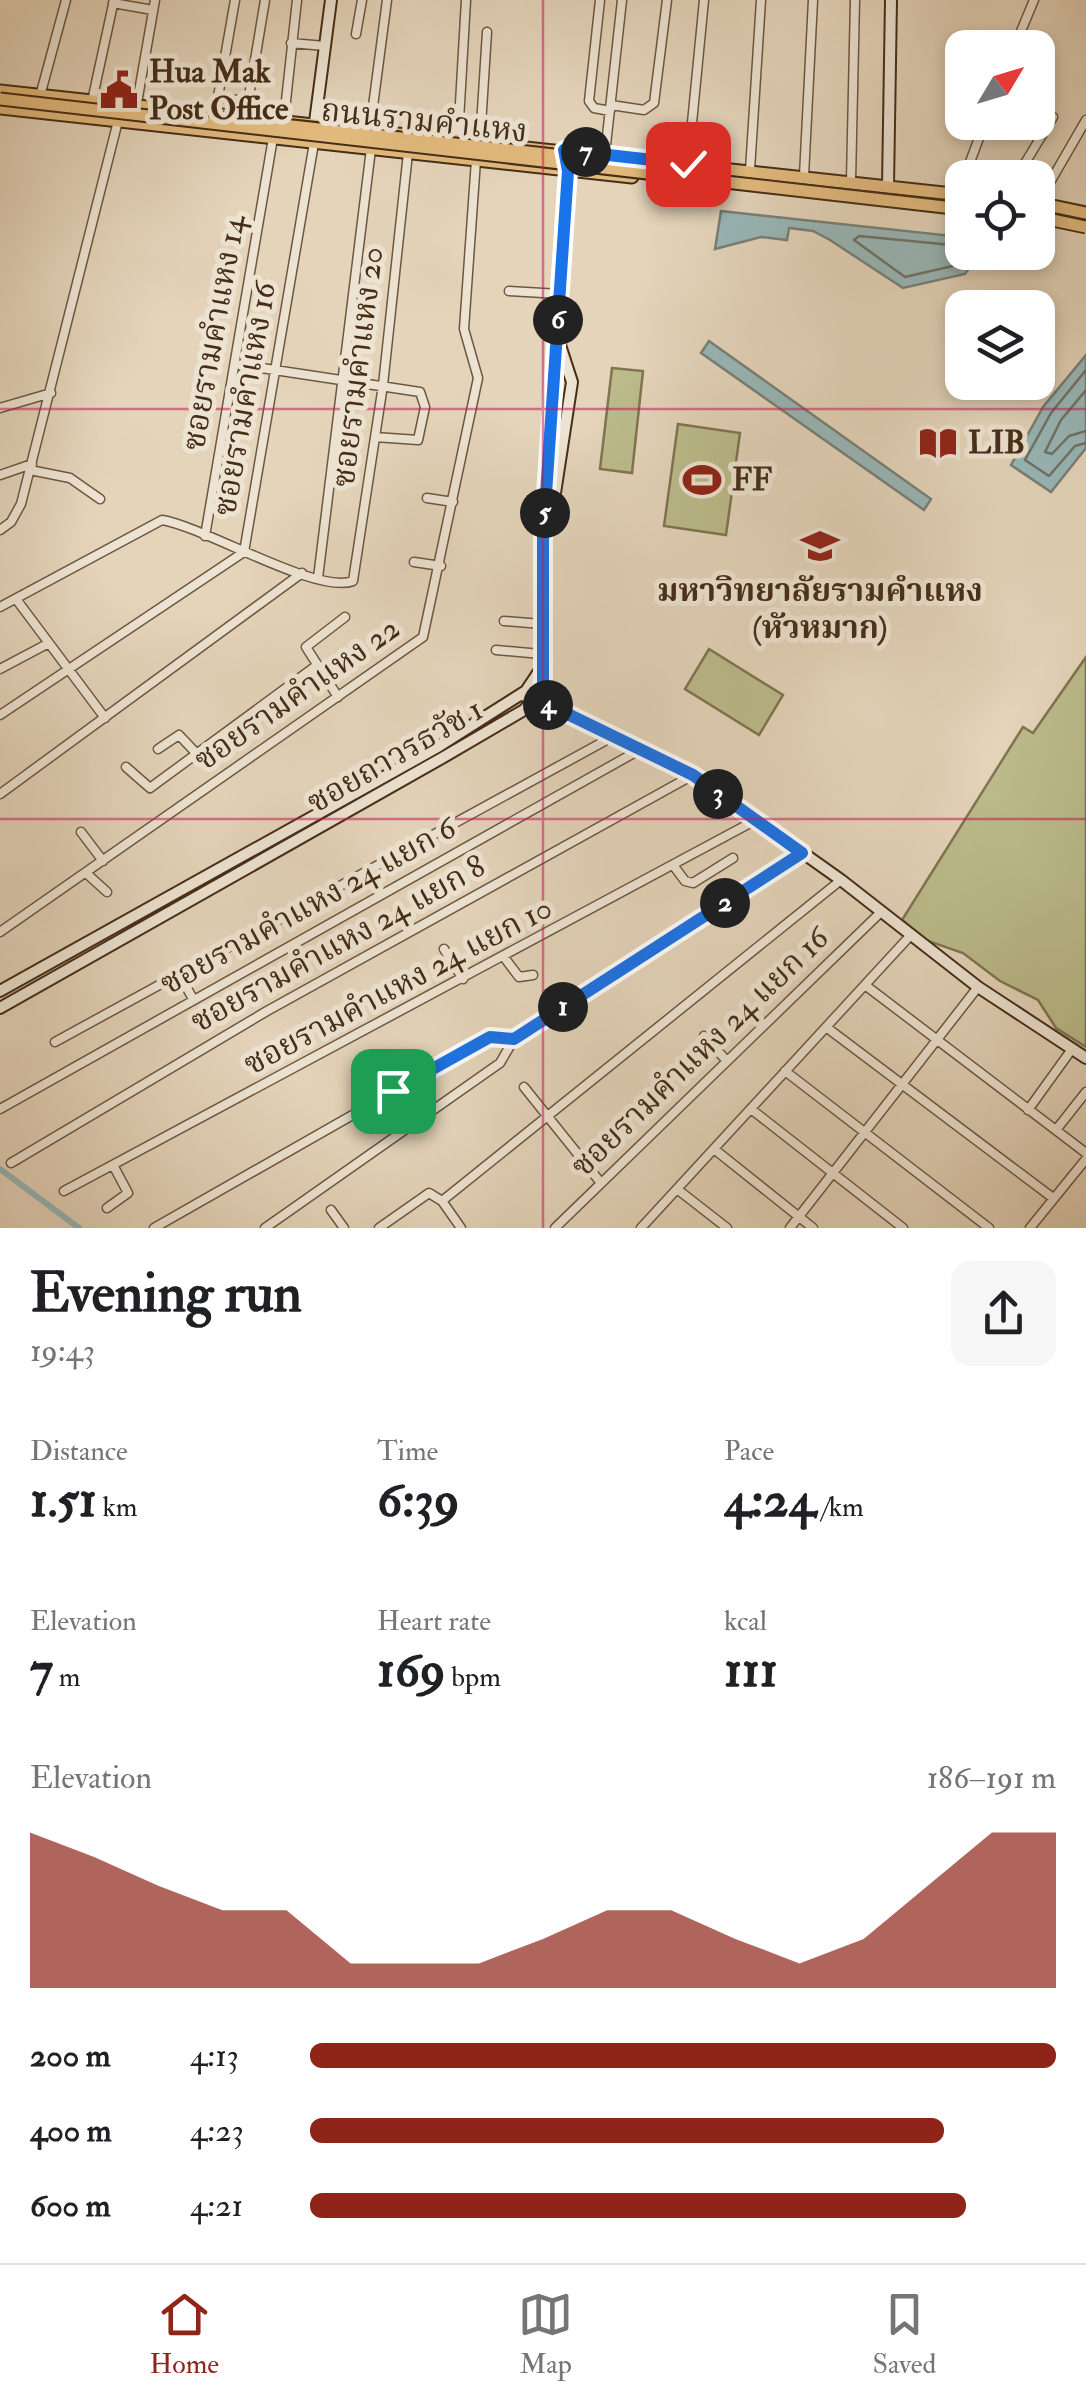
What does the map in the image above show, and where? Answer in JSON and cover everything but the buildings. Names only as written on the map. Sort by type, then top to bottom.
[{"type":"main road","points":[[315,122],[331,0]]},
{"type":"main road","points":[[888,206],[891,0]]},
{"type":"main road","name":"ถนนรามคำแหง","points":[[0,90],[94,101],[247,108],[315,122],[945,195]]},
{"type":"main road","name":"ถนนรามคำแหง","points":[[0,99],[945,210]]},
{"type":"main road","name":"ถนนรามคำแหง","points":[[94,101],[945,195]]},
{"type":"main road","name":"ถนนรามคำแหง","points":[[0,108],[945,211]]},
{"type":"main road","points":[[427,155],[429,135]]},
{"type":"main road","points":[[564,150],[568,171],[536,697],[693,775],[841,880],[909,937],[978,987],[1086,1058]]},
{"type":"main road","points":[[1055,216],[1086,223]]},
{"type":"main road","points":[[542,571],[572,374],[558,337]]},
{"type":"main road","points":[[550,442],[560,384],[568,386],[569,399]]},
{"type":"main road","points":[[520,695],[540,670]]},
{"type":"main road","points":[[540,670],[547,704]]},
{"type":"main road","name":"ซอยถาวรธวัช 1","points":[[0,1008],[439,753],[520,695],[536,697]]},
{"type":"main road","name":"ซอยถาวรธวัช 1","points":[[0,990],[524,710],[536,697]]},
{"type":"main road","points":[[524,710],[547,704]]},
{"type":"main road","points":[[170,896],[178,908]]},
{"type":"street","points":[[40,96],[66,0]]},
{"type":"street","points":[[137,104],[155,0]]},
{"type":"street","points":[[234,0],[218,97],[247,108],[265,0]]},
{"type":"street","points":[[284,118],[297,0]]},
{"type":"street","points":[[370,128],[386,0]]},
{"type":"street","points":[[458,138],[466,0]]},
{"type":"street","points":[[600,0],[589,101],[594,108],[644,110],[654,103],[667,0]]},
{"type":"street","points":[[606,154],[622,0]]},
{"type":"street","points":[[688,164],[704,0]]},
{"type":"street","points":[[750,170],[761,0]]},
{"type":"street","points":[[804,176],[813,0]]},
{"type":"street","points":[[852,182],[855,0]]},
{"type":"street","points":[[1022,30],[1034,0]]},
{"type":"street","points":[[94,101],[113,2],[154,10]]},
{"type":"street","points":[[356,34],[361,4],[385,12]]},
{"type":"street","points":[[597,26],[619,29]]},
{"type":"street","points":[[480,141],[487,32]]},
{"type":"street","points":[[291,42],[324,46]]},
{"type":"street","points":[[1055,181],[1086,120]]},
{"type":"street","points":[[0,530],[16,515],[31,467],[118,121]]},
{"type":"street","name":"ซอยรามคำแหง 14","points":[[205,536],[272,138]]},
{"type":"street","name":"ซอยรามคำแหง 16","points":[[0,715],[244,552],[314,144]]},
{"type":"street","points":[[0,607],[155,522],[170,522],[318,578],[371,149]]},
{"type":"street","name":"ซอยรามคำแหง 20","points":[[318,578],[349,584],[356,576],[383,384],[408,153]]},
{"type":"street","name":"ซอยรามคำแหง 22","points":[[0,932],[423,637],[478,378],[464,329],[476,160]]},
{"type":"street","points":[[509,290],[560,294]]},
{"type":"street","points":[[234,364],[420,392],[425,407],[421,434],[413,442],[375,436]]},
{"type":"street","points":[[0,408],[51,393]]},
{"type":"street","points":[[0,475],[31,467],[70,478],[100,500]]},
{"type":"street","points":[[426,498],[454,502]]},
{"type":"street","points":[[414,562],[440,566]]},
{"type":"street","points":[[0,794],[302,573]]},
{"type":"street","points":[[16,598],[105,718]]},
{"type":"street","points":[[338,697],[306,647],[345,617]]},
{"type":"street","points":[[504,620],[542,624]]},
{"type":"street","points":[[0,669],[49,643]]},
{"type":"street","points":[[496,650],[541,654]]},
{"type":"street","points":[[126,767],[150,788],[316,666]]},
{"type":"street","points":[[158,748],[179,735],[196,753]]},
{"type":"street","points":[[55,1042],[612,737]]},
{"type":"street","name":"ซอยรามคำแหง 24 แยก 6","points":[[0,1109],[642,749]]},
{"type":"street","name":"ซอยรามคำแหง 24 แยก 8","points":[[11,1163],[267,1011],[693,775]]},
{"type":"street","name":"ซอยรามคำแหง 24 แยก 10","points":[[64,1191],[754,821]]},
{"type":"street","points":[[81,832],[103,862]]},
{"type":"street","points":[[265,1228],[500,1063],[514,1039],[802,853]]},
{"type":"street","points":[[673,865],[685,882],[693,883],[732,858]]},
{"type":"street","points":[[86,873],[107,892]]},
{"type":"street","points":[[442,1201],[841,880]]},
{"type":"street","name":"ซอยรามคำแหง 24 แยก 16","points":[[555,1228],[880,914]]},
{"type":"street","points":[[641,1228],[909,937]]},
{"type":"street","points":[[444,949],[463,980]]},
{"type":"street","points":[[504,957],[519,977],[533,975]]},
{"type":"street","points":[[178,972],[193,999]]},
{"type":"street","points":[[865,985],[1086,1156],[1030,1228]]},
{"type":"street","points":[[790,1228],[978,987]]},
{"type":"street","points":[[826,1027],[1054,1198]]},
{"type":"street","points":[[704,1036],[727,1061]]},
{"type":"street","points":[[154,1228],[486,1039],[514,1039]]},
{"type":"street","points":[[1028,1110],[1072,1049]]},
{"type":"street","points":[[785,1071],[989,1228]]},
{"type":"street","points":[[524,1087],[601,1183]]},
{"type":"street","points":[[1056,1130],[1086,1092]]},
{"type":"street","points":[[751,1108],[903,1228]]},
{"type":"street","points":[[714,1149],[813,1228]]},
{"type":"street","points":[[107,1208],[123,1201],[128,1193],[113,1165]]},
{"type":"street","points":[[677,1189],[726,1228]]},
{"type":"street","points":[[379,1228],[429,1192],[442,1201],[462,1228]]},
{"type":"street","points":[[332,1210],[344,1228]]},
{"type":"green space","points":[[612,368],[643,371],[632,473],[600,469]]},
{"type":"green space","name":"FF","points":[[678,424],[740,433],[726,535],[664,526]]},
{"type":"green space","points":[[709,649],[783,695],[759,735],[685,689]]},
{"type":"green space","points":[[1086,657],[1086,1047],[1056,1028],[1038,1000],[1000,981],[963,953],[928,941],[902,920],[1023,727],[1033,733]]},
{"type":"water","points":[[721,211],[945,235],[945,270],[968,270],[965,274],[903,288],[813,231],[789,228],[787,240],[761,237],[715,249]]},
{"type":"water","points":[[709,341],[931,499],[924,510],[701,353]]},
{"type":"water","points":[[1086,355],[1086,448],[1051,492],[1011,465],[1043,407],[1049,400],[1055,400],[1055,392]]},
{"type":"waterway","points":[[0,1169],[79,1228]]},
{"type":"place","name":"Hua Mak Post Office","points":[[119,90]]},
{"type":"place","name":"LIB","points":[[938,443]]},
{"type":"place","name":"FF","points":[[702,480]]},
{"type":"place","name":"มหาวิทยาลัยรามคำแหง (หัวหมาก)","points":[[820,546]]},
{"type":"route","points":[[393,1091],[490,1037],[514,1039],[802,853],[693,775],[547,704],[543,692],[543,538],[568,171],[564,150],[688,164]]}]
